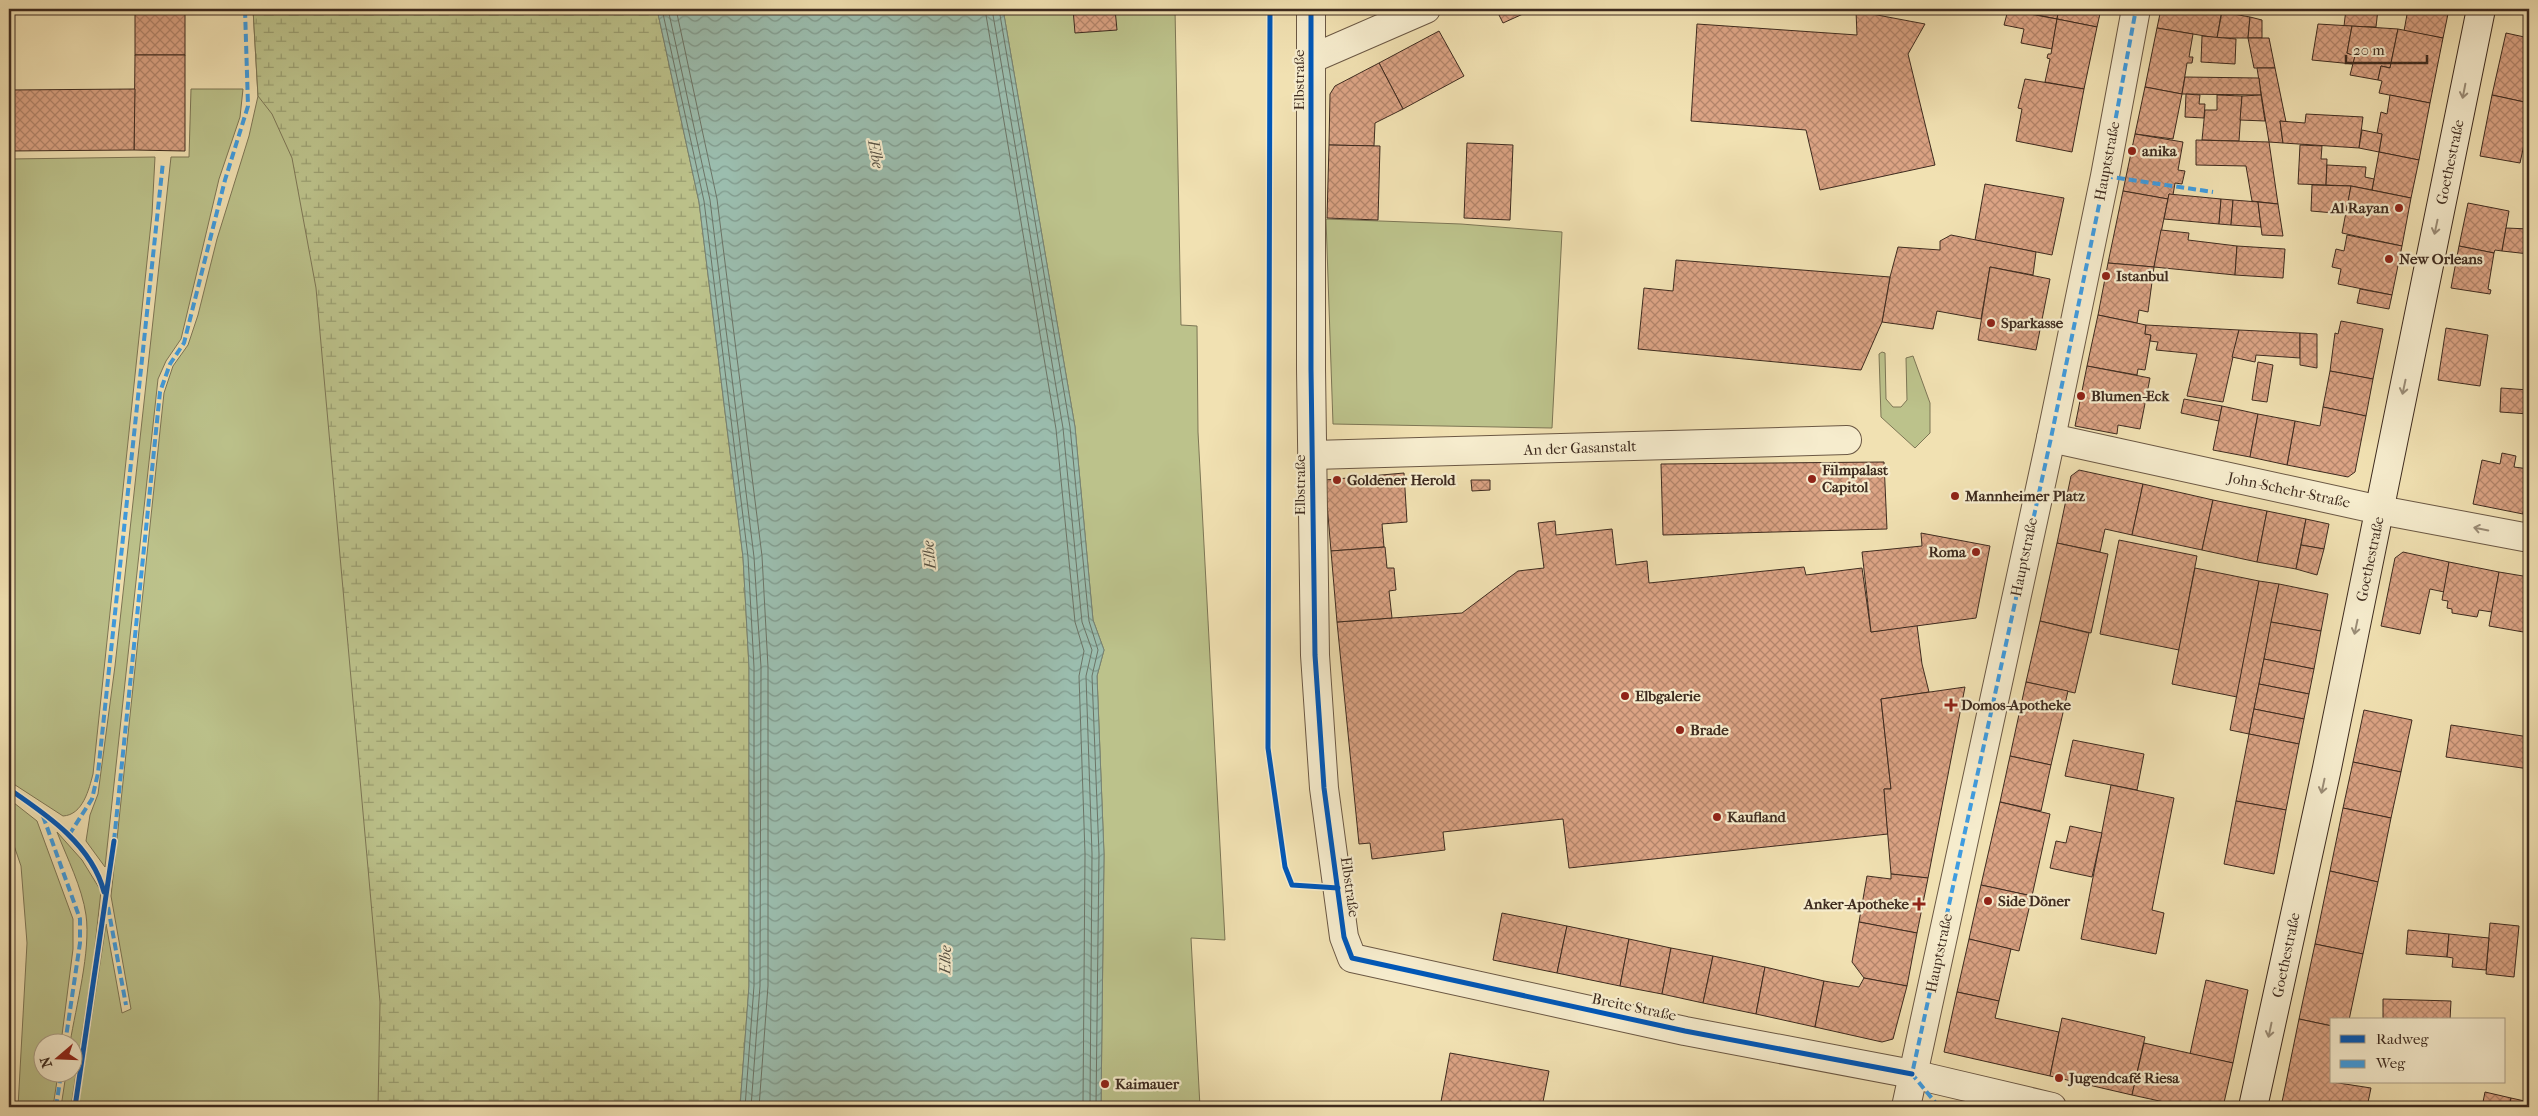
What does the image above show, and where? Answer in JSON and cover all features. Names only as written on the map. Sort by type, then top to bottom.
[{"type":"street","name":"Elbstraße","points":[[1311,9],[1315,655],[1324,788],[1344,937],[1352,958]]},
{"type":"street","points":[[1311,59],[1426,9]]},
{"type":"street","name":"Hauptstraße","points":[[1906,1107],[2051,438],[2105,176],[2136,9]]},
{"type":"street","name":"Goethestraße","points":[[2253,1107],[2327,768],[2481,9]]},
{"type":"street","name":"John-Schehr-Straße","points":[[2051,438],[2380,510],[2529,538]]},
{"type":"street","name":"An der Gasanstalt","points":[[1313,455],[1847,440]]},
{"type":"street","name":"Breite Straße","points":[[1352,958],[1695,1033],[1912,1074],[2052,1107]]},
{"type":"green space","points":[[253,9],[657,9],[740,1107],[78,1107],[106,924],[122,1013],[131,1009],[111,896],[164,393],[173,366],[188,345],[198,315],[217,239],[249,136],[258,96]]},
{"type":"green space","points":[[253,9],[657,9],[699,202],[743,557],[749,667],[749,986],[740,1107],[378,1107],[380,1002],[316,288],[292,158],[272,114],[258,96]]},
{"type":"green space","points":[[1003,9],[1175,9],[1181,325],[1197,326],[1198,432],[1225,940],[1191,938],[1200,1107],[1101,1107],[1104,854],[1097,676],[1104,650],[1093,620],[1075,427]]},
{"type":"green space","points":[[191,89],[243,89],[240,117],[219,179],[181,339],[166,361],[158,379],[105,867],[86,841],[90,815],[98,794],[115,666],[171,157],[189,157]]},
{"type":"green space","points":[[155,157],[152,214],[93,774],[87,794],[80,806],[70,815],[63,816],[9,781],[9,159]]},
{"type":"green space","points":[[1326,219],[1461,224],[1562,232],[1552,428],[1333,424]]},
{"type":"green space","points":[[1885,353],[1886,399],[1893,407],[1901,407],[1907,400],[1906,358],[1913,356],[1930,403],[1930,433],[1915,448],[1881,417],[1879,354]]},
{"type":"green space","points":[[9,799],[37,821],[73,919],[73,949],[62,1034],[32,1034],[32,1084],[56,1084],[53,1107],[18,1107],[27,943],[21,866],[9,831]]},
{"type":"green space","points":[[57,832],[82,860],[101,891],[82,1034],[72,1034],[85,962],[87,929],[84,904],[74,873]]},
{"type":"green space","points":[[64,1084],[74,1084],[71,1107],[61,1107]]},
{"type":"water","name":"Elbe","points":[[657,9],[1003,9],[1075,427],[1093,620],[1104,650],[1097,676],[1104,854],[1101,1107],[740,1107],[749,986],[749,667],[743,557],[699,202]]},
{"type":"building","points":[[135,9],[185,9],[185,55],[135,55]]},
{"type":"building","points":[[1073,9],[1115,9],[1117,30],[1075,33]]},
{"type":"building","points":[[1496,9],[1534,9],[1503,23]]},
{"type":"building","points":[[2008,9],[2059,9],[2057,19]]},
{"type":"building","points":[[2059,9],[2101,9],[2097,27],[2057,19]]},
{"type":"building","points":[[2161,9],[2222,9],[2217,38],[2157,28]]},
{"type":"building","points":[[2346,9],[2378,9],[2376,27],[2344,26]]},
{"type":"building","points":[[2408,9],[2449,9],[2443,38],[2404,31]]},
{"type":"building","points":[[2008,10],[2057,19],[2052,49],[2021,43],[2024,29],[2004,25]]},
{"type":"building","points":[[1856,11],[1925,24],[1908,54],[1935,165],[1820,190],[1806,130],[1691,121],[1697,24],[1857,35]]},
{"type":"building","points":[[2222,12],[2250,17],[2248,38],[2217,38]]},
{"type":"building","points":[[2250,17],[2262,20],[2262,38],[2248,38]]},
{"type":"building","points":[[2057,19],[2097,27],[2084,89],[2045,82],[2050,59],[2047,58],[2048,54],[2051,54]]},
{"type":"building","points":[[2318,24],[2352,26],[2347,53],[2355,56],[2353,64],[2312,60]]},
{"type":"building","points":[[2352,26],[2398,29],[2390,68],[2381,66],[2378,80],[2350,75],[2355,56],[2347,53]]},
{"type":"building","points":[[2157,28],[2193,34],[2189,57],[2193,57],[2192,63],[2187,63],[2182,94],[2145,87]]},
{"type":"building","points":[[2398,29],[2443,38],[2430,103],[2379,93],[2382,81],[2378,80],[2381,66],[2390,68]]},
{"type":"building","points":[[1439,31],[1464,76],[1403,109],[1379,63]]},
{"type":"building","points":[[2506,33],[2529,38],[2529,103],[2492,95]]},
{"type":"building","points":[[2202,36],[2236,39],[2235,64],[2201,62]]},
{"type":"building","points":[[2248,38],[2269,38],[2275,68],[2254,68]]},
{"type":"building","points":[[135,55],[185,55],[185,151],[134,150]]},
{"type":"building","points":[[1379,63],[1403,109],[1375,123],[1374,146],[1329,145],[1330,94],[1335,86]]},
{"type":"building","points":[[2257,68],[2275,68],[2286,122],[2280,121],[2283,143],[2269,142]]},
{"type":"building","points":[[2185,77],[2259,78],[2261,95],[2182,94]]},
{"type":"building","points":[[2025,79],[2084,89],[2072,152],[2016,141],[2022,109],[2018,108]]},
{"type":"building","points":[[2145,87],[2182,94],[2173,139],[2135,134]]},
{"type":"building","points":[[135,89],[134,150],[9,151],[9,90]]},
{"type":"building","points":[[2186,94],[2200,95],[2199,104],[2205,104],[2204,118],[2185,117]]},
{"type":"building","points":[[2217,95],[2242,96],[2239,141],[2202,140],[2205,110],[2217,110]]},
{"type":"building","points":[[2261,95],[2265,121],[2240,120],[2242,96]]},
{"type":"building","points":[[2390,95],[2430,103],[2419,160],[2379,152],[2382,134],[2377,133],[2381,112],[2387,114]]},
{"type":"building","points":[[2492,95],[2529,103],[2529,141],[2525,140],[2520,163],[2480,156]]},
{"type":"building","points":[[2306,114],[2363,117],[2359,148],[2283,143],[2280,121],[2305,123]]},
{"type":"building","points":[[2362,130],[2382,134],[2379,152],[2359,148]]},
{"type":"building","points":[[2135,134],[2183,142],[2178,170],[2185,171],[2182,184],[2175,183],[2173,195],[2169,194],[2168,199],[2123,191]]},
{"type":"building","points":[[2196,140],[2269,142],[2278,204],[2252,201],[2246,166],[2196,165]]},
{"type":"building","points":[[1467,143],[1513,145],[1510,220],[1464,218]]},
{"type":"building","points":[[1329,145],[1380,146],[1378,220],[1327,218]]},
{"type":"building","points":[[2300,145],[2322,146],[2321,159],[2327,159],[2326,185],[2298,184]]},
{"type":"building","points":[[2379,152],[2419,160],[2411,198],[2372,190]]},
{"type":"building","points":[[2327,165],[2366,167],[2365,177],[2374,179],[2372,190],[2351,186],[2326,185]]},
{"type":"building","points":[[1985,184],[2064,198],[2052,255],[1975,240]]},
{"type":"building","points":[[2312,185],[2351,186],[2346,214],[2311,211]]},
{"type":"building","points":[[2351,186],[2411,198],[2402,246],[2342,233]]},
{"type":"building","points":[[2123,191],[2168,199],[2154,267],[2108,263]]},
{"type":"building","points":[[2169,194],[2221,199],[2219,224],[2164,219]]},
{"type":"building","points":[[2221,199],[2233,200],[2231,225],[2219,224]]},
{"type":"building","points":[[2233,200],[2258,202],[2261,227],[2231,225]]},
{"type":"building","points":[[2258,202],[2278,204],[2283,236],[2262,235]]},
{"type":"building","points":[[2468,203],[2509,211],[2502,251],[2495,250],[2494,253],[2459,246]]},
{"type":"building","points":[[2506,228],[2529,229],[2529,254],[2502,251]]},
{"type":"building","points":[[2161,230],[2189,233],[2188,240],[2237,246],[2235,275],[2154,267]]},
{"type":"building","points":[[1951,235],[2036,252],[2033,275],[1990,267],[1981,319],[1937,311],[1933,329],[1882,322],[1890,277],[1898,247],[1940,250],[1940,241]]},
{"type":"building","points":[[2347,235],[2402,246],[2392,295],[2338,284],[2341,269],[2332,267],[2336,249],[2344,251]]},
{"type":"building","points":[[2237,246],[2285,249],[2283,278],[2235,275]]},
{"type":"building","points":[[2459,246],[2494,253],[2488,289],[2491,290],[2490,294],[2451,288]]},
{"type":"building","points":[[1676,260],[1890,277],[1882,322],[1861,370],[1638,349],[1644,288],[1673,291]]},
{"type":"building","points":[[2108,263],[2154,267],[2148,312],[2139,310],[2137,323],[2098,315]]},
{"type":"building","points":[[1990,267],[2050,279],[2036,350],[1978,340]]},
{"type":"building","points":[[2360,289],[2392,295],[2389,309],[2357,303]]},
{"type":"building","points":[[2098,315],[2146,325],[2145,334],[2151,335],[2145,370],[2138,369],[2137,375],[2087,366]]},
{"type":"building","points":[[2341,321],[2383,329],[2373,379],[2330,371],[2335,333],[2338,334]]},
{"type":"building","points":[[2146,325],[2239,330],[2223,402],[2187,396],[2197,354],[2156,350],[2158,342],[2150,341],[2151,335],[2145,334]]},
{"type":"building","points":[[2446,328],[2488,335],[2480,386],[2438,380]]},
{"type":"building","points":[[2239,330],[2300,333],[2300,358],[2256,355],[2255,362],[2232,357]]},
{"type":"building","points":[[2300,333],[2317,334],[2317,368],[2300,365]]},
{"type":"building","points":[[2258,362],[2273,365],[2267,402],[2252,400]]},
{"type":"building","points":[[2087,366],[2150,378],[2140,429],[2118,425],[2117,434],[2075,426]]},
{"type":"building","points":[[2330,371],[2373,379],[2366,416],[2323,407]]},
{"type":"building","points":[[2501,388],[2529,390],[2529,414],[2500,412]]},
{"type":"building","points":[[2184,399],[2222,406],[2219,421],[2181,413]]},
{"type":"building","points":[[2222,406],[2258,414],[2250,457],[2213,450]]},
{"type":"building","points":[[2323,407],[2366,416],[2355,472],[2348,477],[2287,465],[2295,421],[2320,426]]},
{"type":"building","points":[[2258,414],[2295,421],[2287,465],[2250,457]]},
{"type":"building","points":[[2502,453],[2516,456],[2514,467],[2529,469],[2523,514],[2473,504],[2482,460],[2500,464]]},
{"type":"building","points":[[1884,462],[1887,529],[1663,535],[1661,464]]},
{"type":"building","points":[[2079,470],[2143,484],[2132,535],[2105,529],[2100,552],[2057,543],[2071,476]]},
{"type":"building","points":[[1404,473],[1407,522],[1382,524],[1384,547],[1331,551],[1325,480]]},
{"type":"building","points":[[1471,480],[1490,480],[1490,490],[1472,491]]},
{"type":"building","points":[[2529,482],[2529,515],[2523,514]]},
{"type":"building","points":[[2143,484],[2213,500],[2202,550],[2132,535]]},
{"type":"building","points":[[2213,500],[2267,511],[2257,562],[2202,550]]},
{"type":"building","points":[[2267,511],[2306,519],[2296,569],[2257,562]]},
{"type":"building","points":[[2306,519],[2329,524],[2324,549],[2301,545]]},
{"type":"building","name":"Elbgalerie","points":[[1555,521],[1556,535],[1612,529],[1616,565],[1647,561],[1649,583],[1804,567],[1806,575],[1862,568],[1871,632],[1917,625],[1922,664],[1929,692],[1881,699],[1891,789],[1884,789],[1888,834],[1569,868],[1563,819],[1443,832],[1445,850],[1372,859],[1370,843],[1359,844],[1337,622],[1462,613],[1518,571],[1544,568],[1538,523]]},
{"type":"building","points":[[1921,533],[1990,546],[1976,618],[1871,632],[1862,552],[1922,546]]},
{"type":"building","points":[[2119,540],[2197,556],[2179,650],[2100,634]]},
{"type":"building","points":[[2057,543],[2108,554],[2091,633],[2040,621]]},
{"type":"building","points":[[2301,545],[2324,549],[2317,575],[2296,569]]},
{"type":"building","points":[[1385,547],[1387,568],[1394,568],[1396,590],[1389,591],[1392,618],[1337,622],[1331,551]]},
{"type":"building","points":[[2403,552],[2449,562],[2444,592],[2430,589],[2420,634],[2381,626],[2395,558]]},
{"type":"building","points":[[2449,562],[2499,572],[2492,612],[2479,610],[2477,617],[2452,613],[2452,609],[2447,608],[2448,601],[2442,600]]},
{"type":"building","points":[[2195,568],[2259,581],[2237,697],[2172,684]]},
{"type":"building","points":[[2499,572],[2529,577],[2529,633],[2489,626]]},
{"type":"building","points":[[2259,581],[2279,584],[2249,734],[2230,730]]},
{"type":"building","points":[[2279,584],[2328,594],[2321,631],[2271,622]]},
{"type":"building","points":[[2040,621],[2089,633],[2075,693],[2026,682]]},
{"type":"building","points":[[2271,622],[2321,631],[2314,669],[2264,659]]},
{"type":"building","points":[[2264,659],[2314,669],[2309,694],[2259,684]]},
{"type":"building","points":[[2026,682],[2068,691],[2051,765],[2010,756]]},
{"type":"building","points":[[2259,684],[2309,694],[2304,719],[2254,709]]},
{"type":"building","points":[[1965,687],[1928,878],[1891,874],[1884,789],[1891,789],[1881,699]]},
{"type":"building","points":[[2254,709],[2304,719],[2299,744],[2249,734]]},
{"type":"building","points":[[2364,710],[2412,720],[2401,772],[2353,762]]},
{"type":"building","points":[[2529,712],[2529,737],[2524,736]]},
{"type":"building","points":[[2451,725],[2529,737],[2529,769],[2446,757]]},
{"type":"building","points":[[2249,734],[2299,744],[2286,810],[2236,801]]},
{"type":"building","points":[[2073,740],[2144,754],[2137,790],[2065,776]]},
{"type":"building","points":[[2010,756],[2051,765],[2041,811],[2000,802]]},
{"type":"building","points":[[2353,762],[2401,772],[2391,818],[2343,808]]},
{"type":"building","points":[[2111,785],[2174,798],[2152,910],[2164,913],[2156,954],[2081,939]]},
{"type":"building","points":[[2236,801],[2286,810],[2274,874],[2224,864]]},
{"type":"building","points":[[2000,802],[2050,814],[2032,896],[1981,885]]},
{"type":"building","points":[[2343,808],[2391,818],[2378,882],[2330,871]]},
{"type":"building","points":[[2070,826],[2102,833],[2092,877],[2050,868],[2056,841],[2066,843]]},
{"type":"building","points":[[2330,871],[2378,882],[2363,954],[2315,944]]},
{"type":"building","points":[[1891,874],[1928,878],[1917,933],[1859,922],[1867,876],[1891,879]]},
{"type":"building","points":[[1981,885],[2032,896],[2019,951],[1969,939]]},
{"type":"building","points":[[1502,913],[1567,926],[1557,973],[1493,960]]},
{"type":"building","points":[[1859,922],[1917,933],[1907,986],[1864,978],[1852,962]]},
{"type":"building","points":[[2490,923],[2519,926],[2514,977],[2486,974]]},
{"type":"building","points":[[1567,926],[1629,939],[1620,986],[1557,973]]},
{"type":"building","points":[[2408,930],[2449,934],[2447,957],[2406,954]]},
{"type":"building","points":[[2449,934],[2489,938],[2486,970],[2452,967],[2453,958],[2447,957]]},
{"type":"building","points":[[1629,939],[1671,948],[1662,994],[1620,986]]},
{"type":"building","points":[[1969,939],[2011,949],[1999,1001],[1957,992]]},
{"type":"building","points":[[2315,944],[2363,954],[2349,1018],[2330,1018],[2330,1026],[2299,1019]]},
{"type":"building","points":[[1671,948],[1713,956],[1703,1003],[1662,994]]},
{"type":"building","points":[[1713,956],[1765,967],[1756,1014],[1703,1003]]},
{"type":"building","points":[[1765,967],[1824,981],[1815,1027],[1756,1014]]},
{"type":"building","points":[[1864,978],[1907,986],[1893,1039],[1882,1042],[1815,1027],[1824,981],[1859,987]]},
{"type":"building","points":[[2206,980],[2248,990],[2233,1063],[2190,1054]]},
{"type":"building","points":[[1957,992],[1999,1001],[1995,1018],[2059,1032],[2050,1076],[1944,1052]]},
{"type":"building","points":[[2383,999],[2451,1001],[2450,1018],[2383,1018]]},
{"type":"building","points":[[2062,1018],[2145,1037],[2132,1095],[2050,1076]]},
{"type":"building","points":[[2299,1019],[2330,1026],[2330,1084],[2371,1088],[2367,1107],[2281,1107]]},
{"type":"building","points":[[2144,1043],[2233,1063],[2223,1107],[2187,1107],[2132,1095]]},
{"type":"building","points":[[1450,1053],[1549,1071],[1542,1107],[1440,1107]]},
{"type":"building","points":[[2485,1092],[2511,1098],[2509,1107],[2482,1107]]},
{"type":"building","points":[[2511,1098],[2529,1102],[2529,1107],[2509,1107]]},
{"type":"marked path","points":[[114,841],[160,392],[170,364],[184,343],[225,180],[248,106],[245,9]]},
{"type":"marked path","points":[[1939,1107],[1912,1074],[2051,438],[2105,176],[2136,9]]},
{"type":"marked path","points":[[69,835],[92,799],[98,773],[163,162]]},
{"type":"marked path","points":[[2105,176],[2213,192]]},
{"type":"marked path","points":[[43,816],[80,919],[80,943],[66,1034]]},
{"type":"marked path","points":[[108,907],[126,1005]]},
{"type":"marked path","points":[[56,1107],[59,1084]]},
{"type":"cycle path","points":[[1270,9],[1268,748],[1285,867],[1292,885],[1338,888]]},
{"type":"cycle path","points":[[1311,9],[1311,369],[1315,655],[1324,788],[1344,937],[1352,958],[1685,1031],[1912,1074]]},
{"type":"cycle path","points":[[9,789],[53,821],[79,846],[98,875],[104,892]]},
{"type":"cycle path","points":[[75,1107],[114,841]]},
{"type":"place","name":"anika","points":[[2132,151]]},
{"type":"place","name":"Al Rayan","points":[[2399,208]]},
{"type":"place","name":"New Orleans","points":[[2389,259]]},
{"type":"place","name":"Istanbul","points":[[2106,276]]},
{"type":"place","name":"Sparkasse","points":[[1991,323]]},
{"type":"place","name":"Blumen-Eck","points":[[2081,396]]},
{"type":"place","name":"Filmpalast Capitol","points":[[1812,479]]},
{"type":"place","name":"Goldener Herold","points":[[1337,480]]},
{"type":"place","name":"Mannheimer Platz","points":[[1955,496]]},
{"type":"place","name":"Roma","points":[[1976,552]]},
{"type":"place","name":"Elbgalerie","points":[[1625,696]]},
{"type":"place","name":"Domos-Apotheke","points":[[1951,705]]},
{"type":"place","name":"Brade","points":[[1680,730]]},
{"type":"place","name":"Kaufland","points":[[1717,817]]},
{"type":"place","name":"Side Döner","points":[[1988,901]]},
{"type":"place","name":"Anker-Apotheke","points":[[1919,904]]},
{"type":"place","name":"Jugendcafé Riesa","points":[[2059,1078]]},
{"type":"place","name":"Kaimauer","points":[[1105,1084]]}]
